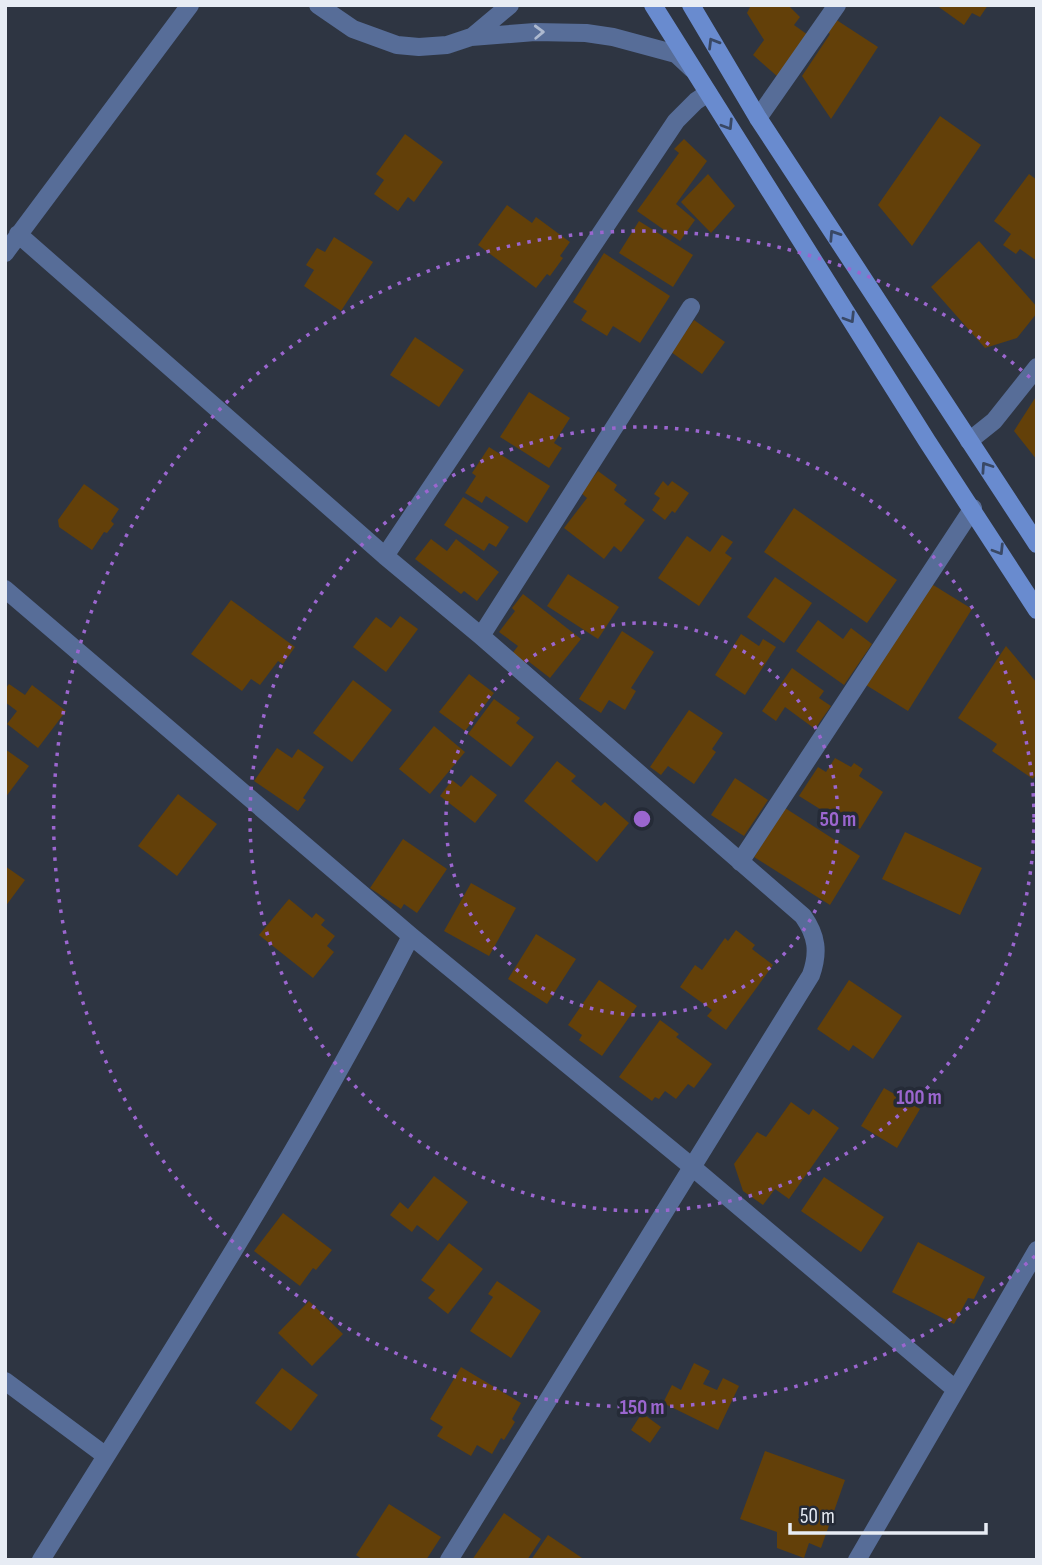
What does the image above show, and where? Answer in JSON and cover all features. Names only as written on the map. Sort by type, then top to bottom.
[{"type":"main road","points":[[653,5],[927,441],[1037,610]]},
{"type":"main road","points":[[691,5],[758,118],[1037,544]]},
{"type":"street","points":[[5,253],[190,5]]},
{"type":"street","points":[[318,5],[353,29],[397,45],[447,45],[471,37],[562,32],[613,37],[676,54],[694,71]]},
{"type":"street","points":[[471,37],[510,5]]},
{"type":"street","points":[[758,118],[837,5]]},
{"type":"street","points":[[385,556],[676,121],[708,93]]},
{"type":"street","points":[[18,234],[385,556],[803,916],[814,936],[816,960],[811,975],[449,1560]]},
{"type":"street","points":[[481,636],[691,307]]},
{"type":"street","points":[[969,441],[994,421],[1037,367]]},
{"type":"street","points":[[740,862],[972,508]]},
{"type":"street","points":[[7,594],[411,936],[691,1166],[955,1389]]},
{"type":"street","points":[[40,1560],[290,1157],[362,1033],[411,936]]},
{"type":"street","points":[[858,1560],[1037,1250]]},
{"type":"street","points":[[5,1381],[106,1456]]},
{"type":"building","points":[[751,5],[788,5],[800,17],[794,25],[808,35],[778,77],[753,55],[764,40],[747,13]]},
{"type":"building","points":[[936,5],[988,5],[980,17],[972,13],[964,25]]},
{"type":"building","points":[[835,19],[878,47],[831,119],[802,76],[830,34],[827,32]]},
{"type":"building","points":[[940,116],[981,145],[912,246],[878,205]]},
{"type":"building","points":[[405,134],[443,162],[414,202],[408,197],[398,211],[374,194],[384,180],[376,174]]},
{"type":"building","points":[[684,139],[707,161],[676,204],[695,220],[680,241],[637,211],[679,153],[674,149]]},
{"type":"building","points":[[708,174],[735,206],[711,233],[681,202]]},
{"type":"building","points":[[1029,174],[1037,180],[1037,261],[1020,249],[1016,254],[1003,245],[1011,234],[994,221]]},
{"type":"building","points":[[507,205],[532,223],[536,217],[570,242],[550,276],[547,274],[536,288],[478,245]]},
{"type":"building","points":[[639,221],[693,255],[673,287],[619,253]]},
{"type":"building","points":[[334,237],[373,262],[341,311],[304,286],[314,270],[306,265],[317,248],[325,252]]},
{"type":"building","points":[[979,241],[1037,307],[1037,313],[1017,338],[985,348],[931,287]]},
{"type":"building","points":[[604,253],[670,296],[640,343],[613,326],[607,336],[581,320],[587,311],[573,302]]},
{"type":"building","points":[[694,320],[725,342],[702,374],[671,352]]},
{"type":"building","points":[[415,337],[464,370],[439,407],[390,375]]},
{"type":"building","points":[[529,392],[570,418],[554,443],[562,448],[549,468],[500,437]]},
{"type":"building","points":[[1037,395],[1037,460],[1014,431]]},
{"type":"building","points":[[489,447],[550,486],[527,523],[486,496],[482,503],[465,493],[476,476],[472,473]]},
{"type":"building","points":[[598,471],[617,485],[614,490],[627,500],[624,504],[645,520],[621,552],[614,546],[604,559],[564,528],[587,498],[581,493]]},
{"type":"building","points":[[663,481],[668,486],[672,481],[689,493],[675,513],[672,511],[665,520],[652,510],[660,498],[654,494]]},
{"type":"building","points":[[84,484],[119,509],[111,521],[114,524],[107,533],[104,532],[92,550],[59,527],[58,520]]},
{"type":"building","points":[[463,497],[509,527],[496,547],[489,543],[484,551],[444,525]]},
{"type":"building","points":[[794,508],[897,580],[867,623],[764,552]]},
{"type":"building","points":[[722,535],[733,542],[725,553],[732,558],[699,606],[658,578],[687,536],[710,552]]},
{"type":"building","points":[[431,539],[447,551],[456,539],[499,572],[477,601],[464,591],[461,594],[415,559]]},
{"type":"building","points":[[568,574],[619,607],[598,639],[547,606]]},
{"type":"building","points":[[775,577],[812,603],[784,643],[747,617]]},
{"type":"building","points":[[930,583],[972,609],[908,711],[866,685]]},
{"type":"building","points":[[523,594],[581,639],[550,678],[528,661],[524,666],[511,655],[518,646],[499,632],[515,611],[512,608]]},
{"type":"building","points":[[231,600],[295,647],[283,664],[278,661],[260,685],[251,679],[242,691],[191,654]]},
{"type":"building","points":[[400,616],[418,629],[386,672],[353,647],[376,617],[391,628]]},
{"type":"building","points":[[818,620],[843,639],[851,628],[872,644],[844,685],[796,651]]},
{"type":"building","points":[[622,631],[654,652],[631,688],[636,691],[625,710],[609,700],[601,713],[579,699]]},
{"type":"building","points":[[741,634],[759,646],[763,639],[776,647],[745,695],[715,675]]},
{"type":"building","points":[[1006,646],[1037,683],[1037,773],[1033,779],[992,751],[997,744],[958,718]]},
{"type":"building","points":[[792,668],[824,691],[819,698],[831,706],[815,729],[785,707],[776,721],[762,711]]},
{"type":"building","points":[[469,674],[494,693],[465,731],[439,712]]},
{"type":"building","points":[[353,680],[392,710],[352,762],[313,733]]},
{"type":"building","points":[[9,684],[25,695],[32,685],[66,711],[38,748],[7,724],[17,711],[5,702],[5,689]]},
{"type":"building","points":[[494,699],[520,718],[516,723],[534,737],[511,767],[468,734]]},
{"type":"building","points":[[689,710],[723,733],[712,749],[716,752],[694,784],[668,766],[661,775],[650,767]]},
{"type":"building","points":[[434,726],[465,752],[430,794],[399,769]]},
{"type":"building","points":[[277,748],[292,758],[298,749],[324,767],[303,798],[306,800],[298,811],[254,781]]},
{"type":"building","points":[[5,749],[29,766],[5,798]]},
{"type":"building","points":[[835,758],[851,767],[854,763],[863,769],[859,776],[883,792],[860,829],[830,810],[828,814],[799,796],[818,767],[826,772]]},
{"type":"building","points":[[557,761],[576,776],[571,781],[601,806],[605,802],[629,823],[597,862],[524,801]]},
{"type":"building","points":[[471,775],[497,795],[475,823],[440,796],[452,780],[461,787]]},
{"type":"building","points":[[735,778],[768,800],[744,836],[711,815]]},
{"type":"building","points":[[178,794],[217,824],[177,876],[138,846]]},
{"type":"building","points":[[785,808],[860,856],[830,905],[754,857]]},
{"type":"building","points":[[905,832],[982,868],[960,915],[882,879]]},
{"type":"building","points":[[403,839],[447,869],[417,913],[404,904],[401,909],[370,888]]},
{"type":"building","points":[[5,866],[25,880],[5,907]]},
{"type":"building","points":[[471,883],[516,908],[489,956],[444,931]]},
{"type":"building","points":[[289,899],[312,918],[316,913],[325,920],[321,925],[335,936],[327,946],[334,952],[313,978],[259,935]]},
{"type":"building","points":[[736,930],[755,945],[752,949],[773,965],[726,1030],[707,1016],[712,1010],[680,987],[695,965],[702,970],[725,938],[728,941]]},
{"type":"building","points":[[536,934],[576,959],[547,1004],[508,979]]},
{"type":"building","points":[[599,980],[637,1006],[602,1056],[579,1040],[582,1035],[568,1025]]},
{"type":"building","points":[[849,980],[902,1016],[873,1059],[853,1045],[849,1051],[817,1029]]},
{"type":"building","points":[[660,1020],[679,1034],[676,1037],[712,1064],[694,1088],[688,1084],[676,1099],[665,1091],[659,1099],[655,1097],[652,1101],[619,1077]]},
{"type":"building","points":[[884,1088],[920,1109],[897,1148],[861,1126]]},
{"type":"building","points":[[791,1102],[809,1115],[813,1109],[839,1128],[789,1199],[775,1189],[763,1205],[743,1191],[734,1164],[757,1132],[766,1137]]},
{"type":"building","points":[[434,1176],[468,1202],[438,1241],[417,1225],[412,1232],[390,1215],[400,1202],[408,1209]]},
{"type":"building","points":[[824,1177],[884,1217],[861,1252],[801,1211]]},
{"type":"building","points":[[283,1213],[332,1250],[316,1270],[313,1268],[300,1286],[254,1251]]},
{"type":"building","points":[[918,1242],[985,1277],[974,1299],[968,1298],[954,1324],[892,1292]]},
{"type":"building","points":[[449,1243],[483,1269],[448,1314],[428,1298],[435,1290],[421,1280]]},
{"type":"building","points":[[497,1281],[541,1311],[511,1358],[470,1331],[493,1297],[488,1294]]},
{"type":"building","points":[[309,1301],[343,1334],[312,1366],[278,1333]]},
{"type":"building","points":[[694,1363],[710,1371],[703,1384],[717,1390],[723,1378],[739,1386],[718,1430],[663,1403],[672,1385],[681,1390]]},
{"type":"building","points":[[461,1367],[521,1403],[512,1419],[515,1422],[492,1454],[477,1445],[471,1456],[437,1436],[443,1427],[430,1419]]},
{"type":"building","points":[[282,1368],[318,1395],[291,1431],[255,1403]]},
{"type":"building","points":[[642,1413],[661,1427],[650,1443],[631,1430]]},
{"type":"building","points":[[765,1451],[845,1480],[821,1548],[809,1543],[804,1558],[777,1548],[777,1532],[740,1519]]},
{"type":"building","points":[[389,1504],[441,1537],[426,1560],[363,1560],[356,1555]]},
{"type":"building","points":[[504,1513],[541,1539],[527,1560],[472,1560]]},
{"type":"building","points":[[548,1535],[585,1560],[531,1560]]}]
